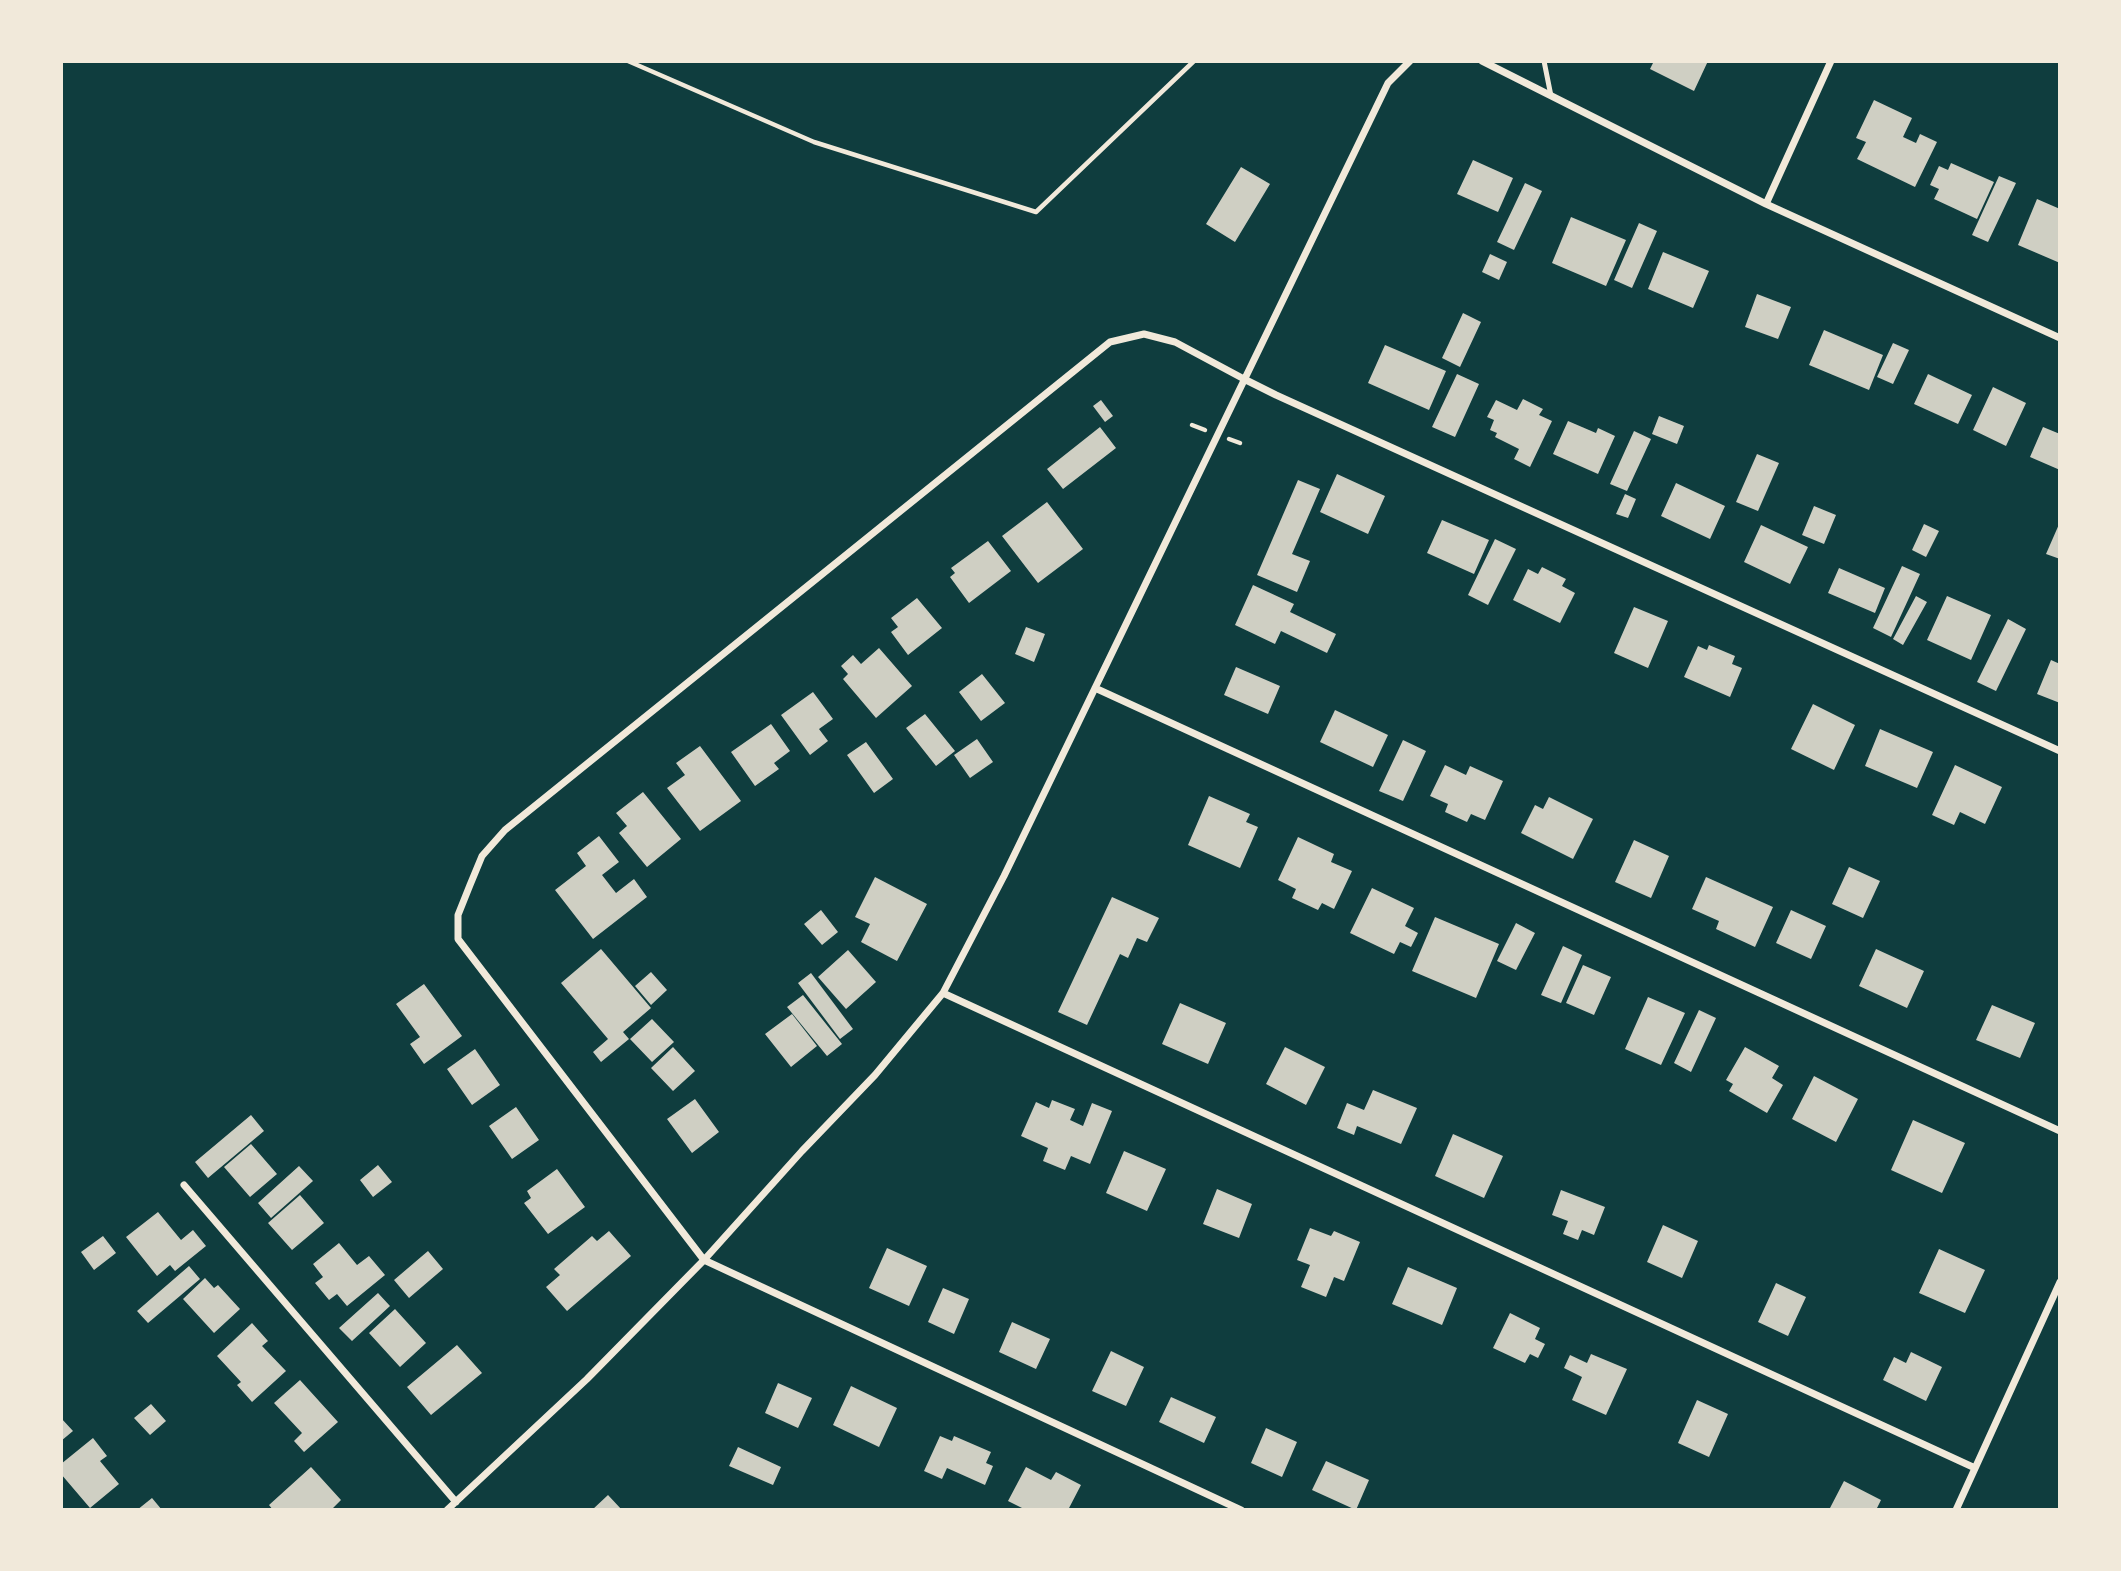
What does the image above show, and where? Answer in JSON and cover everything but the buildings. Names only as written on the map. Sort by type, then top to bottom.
[{"type":"street","points":[[447,1510],[587,1379],[704,1260],[875,1075],[943,993],[1004,877],[1388,83],[1410,61]]},
{"type":"street","points":[[1482,61],[1766,204],[2060,338]]},
{"type":"street","points":[[1766,204],[1831,61]]},
{"type":"street","points":[[1241,1510],[704,1260],[458,939],[458,915],[482,856],[505,831],[1110,342],[1144,334],[1175,342],[1244,379],[2060,751]]},
{"type":"street","points":[[1094,688],[2060,1131]]},
{"type":"street","points":[[943,993],[1975,1468]]},
{"type":"street","points":[[184,1185],[456,1502]]},
{"type":"street","points":[[1956,1510],[2060,1282]]},
{"type":"lane","points":[[1544,61],[1551,96]]},
{"type":"path","points":[[628,61],[814,142],[1036,212],[1194,61]]}]
